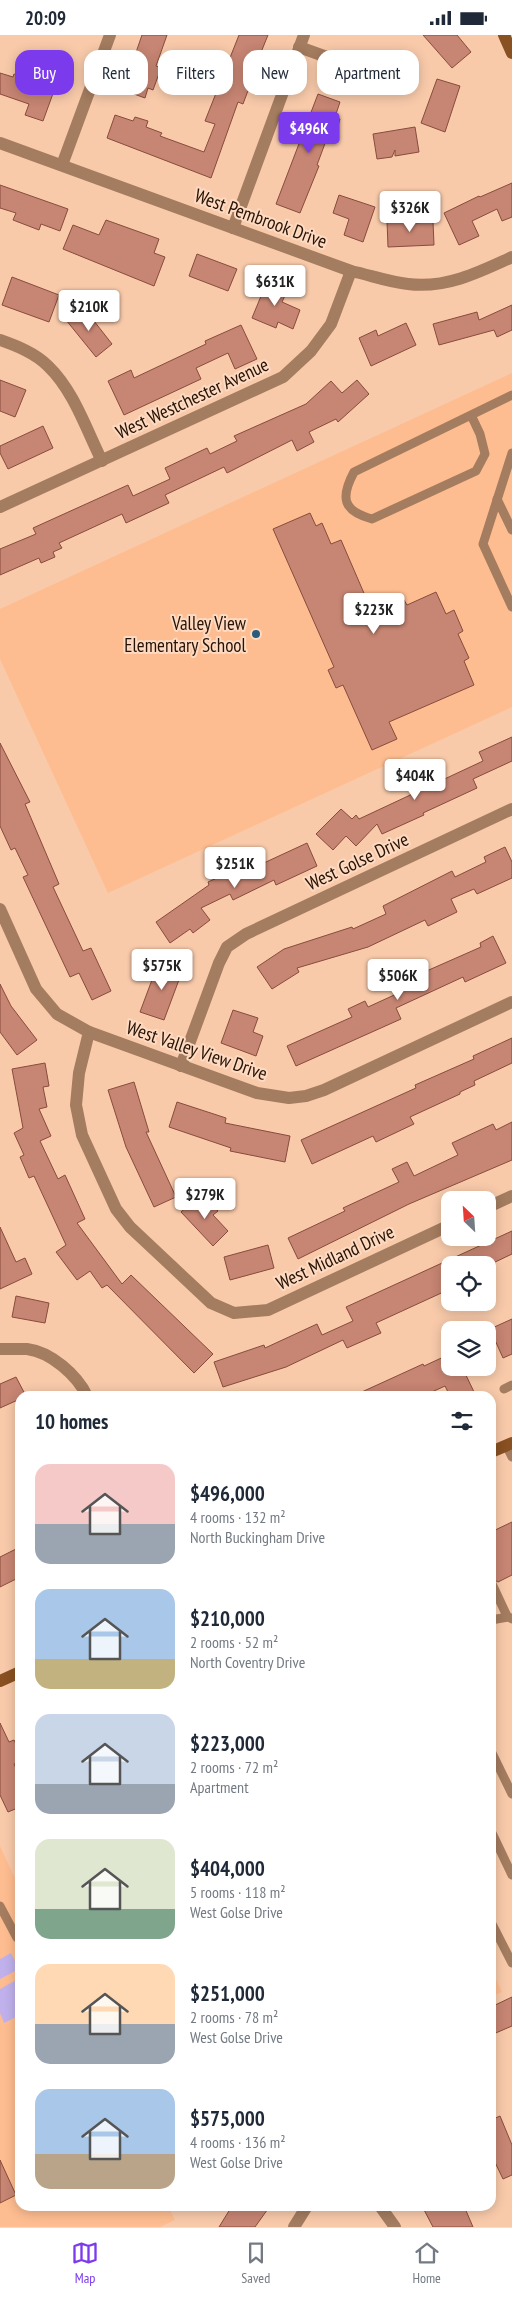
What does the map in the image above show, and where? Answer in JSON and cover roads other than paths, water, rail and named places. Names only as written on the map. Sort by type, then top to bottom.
[{"type":"main road","points":[[504,35],[512,53]]},
{"type":"main road","points":[[496,1450],[509,1444]]},
{"type":"main road","points":[[0,1681],[15,1675]]},
{"type":"street","points":[[62,165],[110,35]]},
{"type":"street","points":[[233,227],[301,41],[322,50]]},
{"type":"street","name":"West Pembrook Drive","points":[[0,143],[351,271],[409,285],[437,283],[467,277],[512,257]]},
{"type":"street","name":"West Westchester Avenue","points":[[0,507],[283,377],[311,351],[331,324],[351,271]]},
{"type":"street","points":[[0,340],[23,349],[47,365],[65,386],[102,461]]},
{"type":"street","name":"West Golse Drive","points":[[181,1066],[219,963],[227,947],[246,934],[512,809]]},
{"type":"street","name":"West Valley View Drive","points":[[0,909],[36,989],[57,1014],[89,1032],[257,1093],[289,1098],[324,1091],[512,1003]]},
{"type":"street","name":"West Midland Drive","points":[[89,1032],[79,1073],[76,1105],[82,1135],[116,1209],[130,1227],[211,1303],[234,1313],[268,1310],[441,1229]]},
{"type":"street","points":[[496,1203],[512,1196]]},
{"type":"street","points":[[0,1349],[29,1349],[52,1358],[81,1385],[84,1391]]},
{"type":"street","points":[[294,2227],[304,2211]]},
{"type":"street","points":[[384,2211],[395,2227]]},
{"type":"lane","points":[[471,415],[480,434],[485,454],[476,471],[372,519],[356,515],[348,506],[346,488],[354,472],[512,395]]},
{"type":"lane","points":[[512,453],[483,544],[512,607]]},
{"type":"lane","points":[[497,499],[512,530]]},
{"type":"lane","points":[[509,1444],[512,1457]]},
{"type":"lane","points":[[496,1592],[509,1617],[496,1619]]},
{"type":"lane","points":[[496,1761],[512,1794]]},
{"type":"lane","points":[[496,1841],[512,1875]]},
{"type":"lane","points":[[0,1906],[15,1935]]},
{"type":"lane","points":[[496,1932],[512,1963]]},
{"type":"place","name":"Valley View Elementary School","points":[[256,634]]}]
